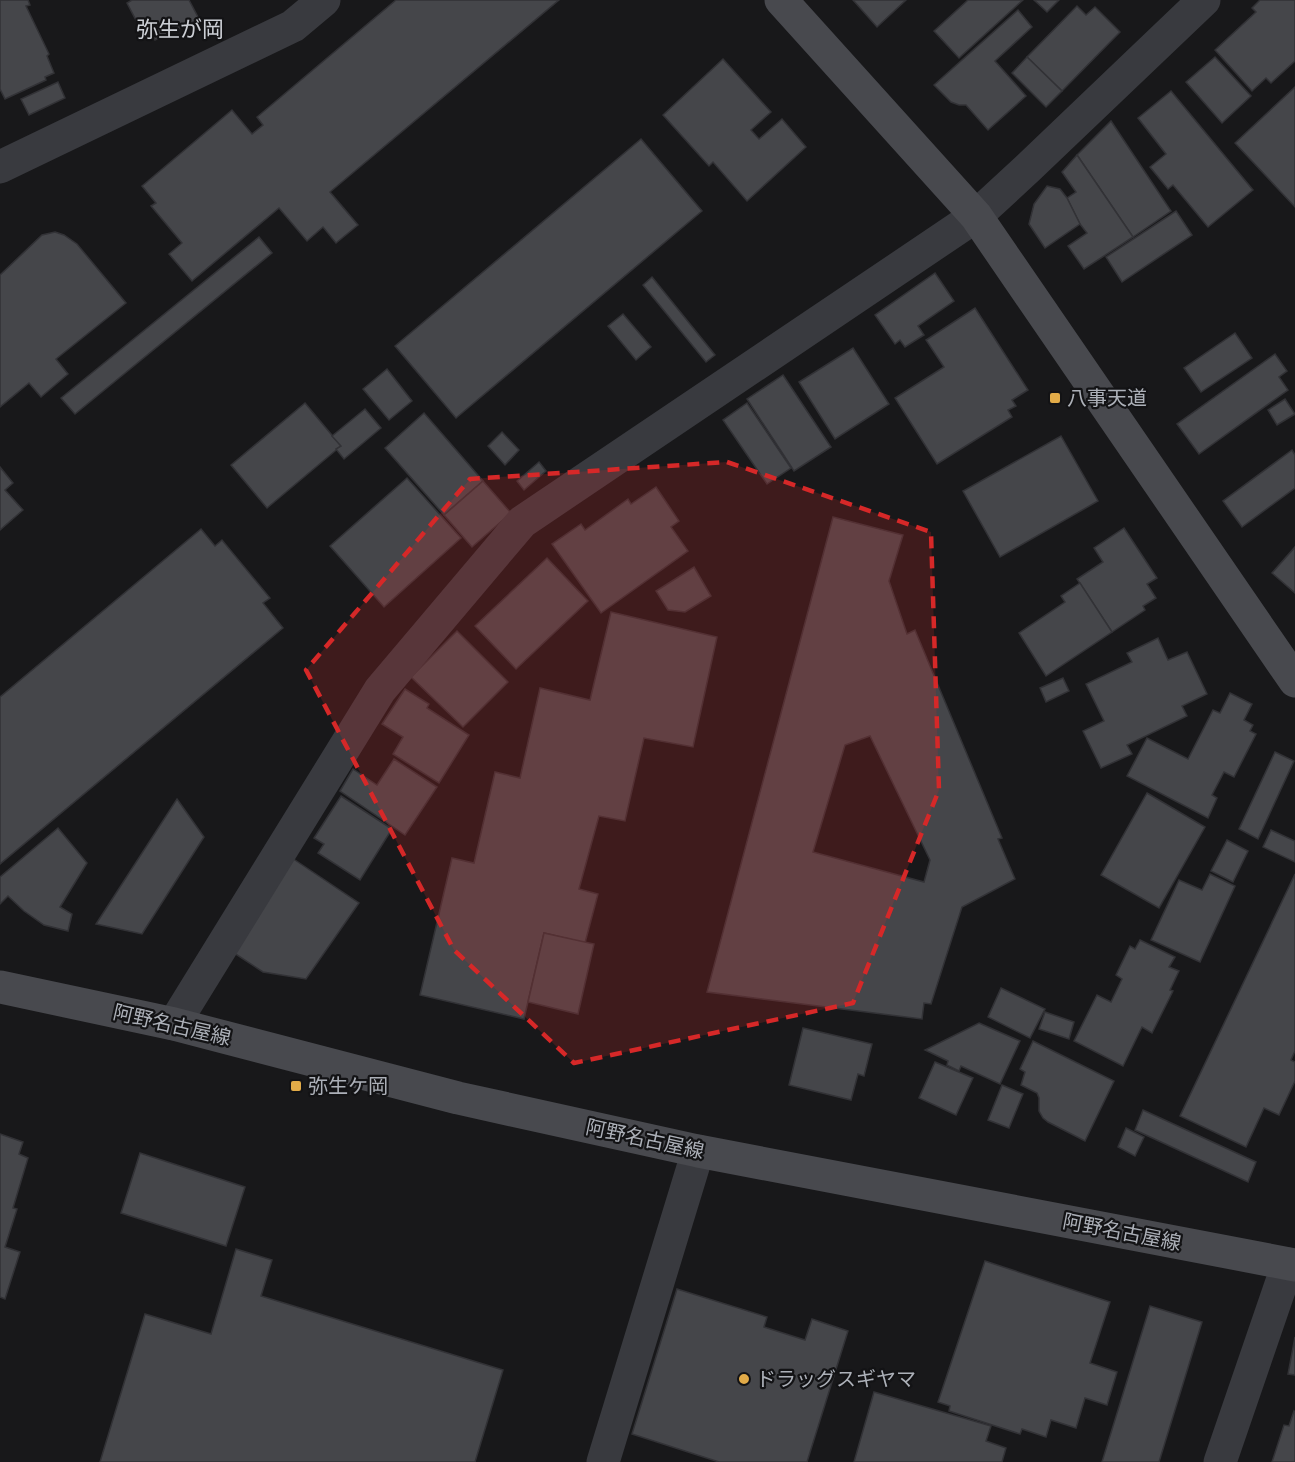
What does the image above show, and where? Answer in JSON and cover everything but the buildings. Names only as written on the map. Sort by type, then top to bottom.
[{"type":"main road","points":[[781,0],[976,216],[1295,681]]},
{"type":"main road","name":"阿野名古屋線","points":[[0,987],[174,1024],[458,1098],[698,1151],[1291,1265]]},
{"type":"street","points":[[0,167],[294,26],[324,0]]},
{"type":"street","points":[[174,1024],[380,690],[522,522],[976,216],[1204,0]]},
{"type":"street","points":[[603,1462],[698,1151]]},
{"type":"street","points":[[1220,1462],[1291,1265]]},
{"type":"highlighted area","points":[[727,462],[931,532],[939,790],[853,1003],[574,1063],[454,950],[306,670],[470,479]]},
{"type":"place","name":"八事天道","points":[[1055,398]]},
{"type":"place","name":"弥生ケ岡","points":[[296,1086]]},
{"type":"place","name":"ドラッグスギヤマ","points":[[744,1379]]},
{"type":"district","name":"弥生が岡","points":[[180,29]]}]
